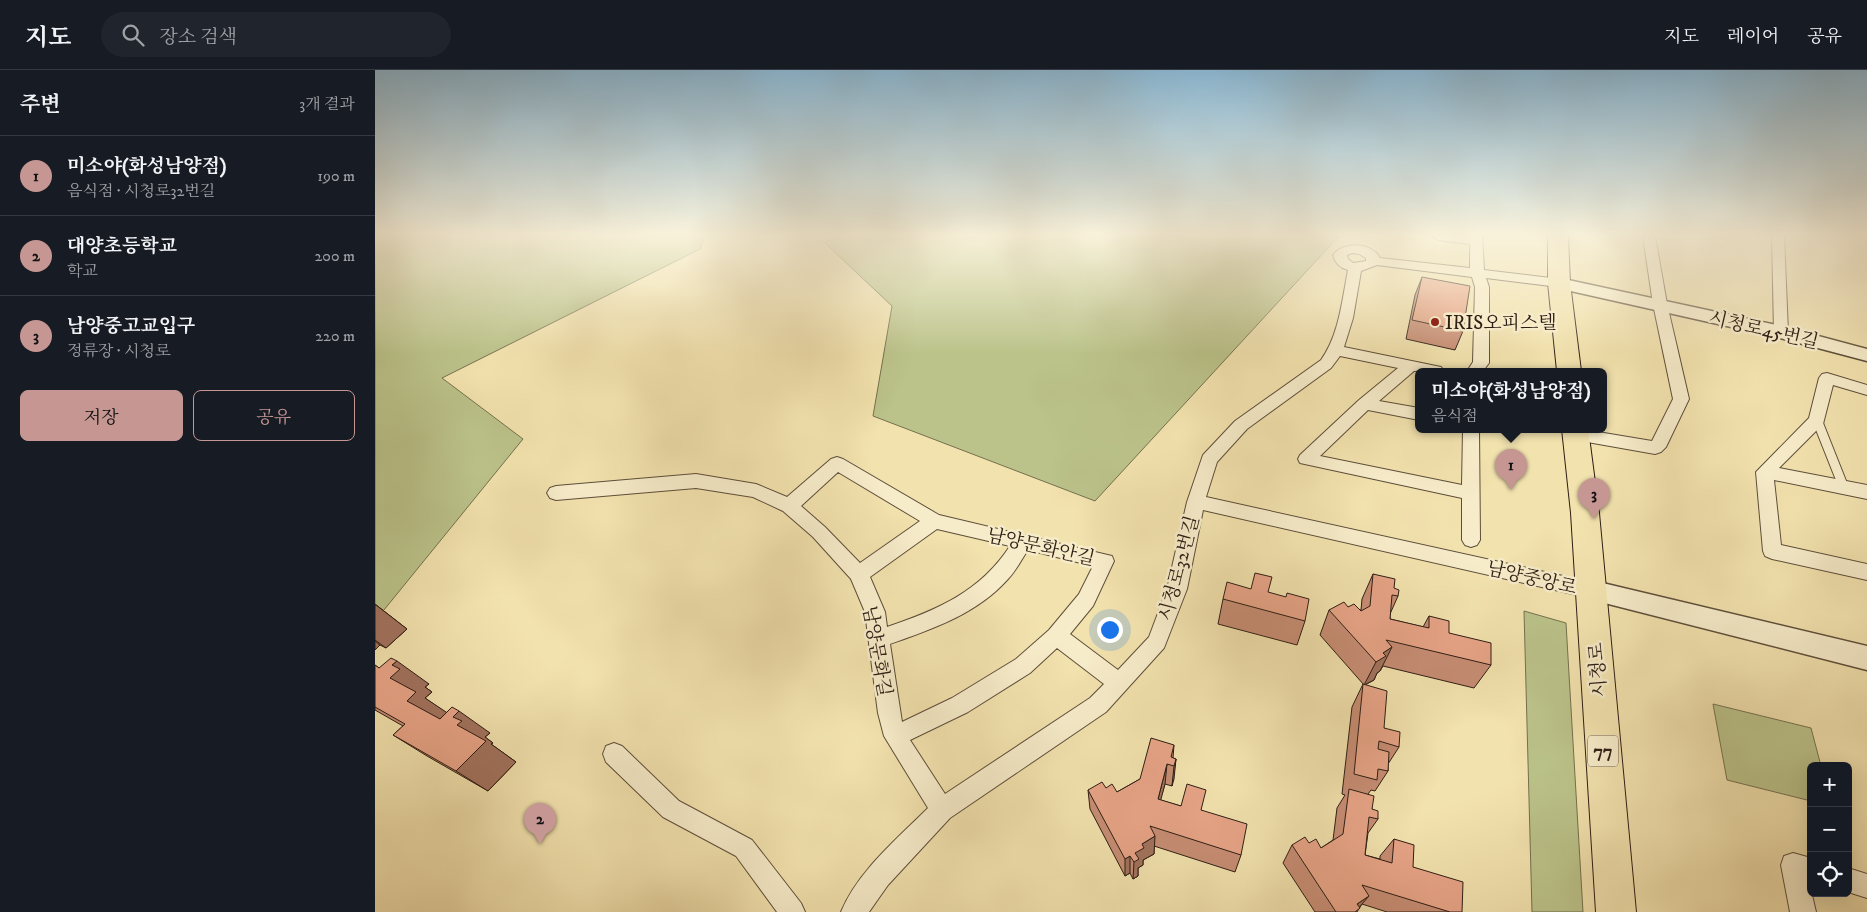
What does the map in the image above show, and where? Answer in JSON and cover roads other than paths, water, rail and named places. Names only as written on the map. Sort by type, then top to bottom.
[{"type":"main road","points":[[1559,275],[1569,368]]},
{"type":"main road","name":"시청로","points":[[1576,433],[1585,513],[1616,912]]},
{"type":"street","name":"시청로32번길","points":[[854,912],[879,876],[942,810],[1098,705],[1117,682],[1157,642],[1177,589],[1196,502],[1209,460],[1241,425],[1325,364],[1337,350],[1356,275]]},
{"type":"street","points":[[1477,275],[1482,287],[1481,364],[1478,368]]},
{"type":"street","points":[[1489,275],[1559,283]]},
{"type":"street","points":[[1581,433],[1655,448],[1660,443],[1681,399],[1655,275]]},
{"type":"street","points":[[1779,275],[1781,332]]},
{"type":"street","name":"시청로45번길","points":[[1559,283],[1781,332],[1867,355]]},
{"type":"street","points":[[1337,350],[1416,368]]},
{"type":"street","points":[[1409,367],[1365,404],[1306,459],[1471,493]]},
{"type":"street","points":[[1765,472],[1817,420],[1827,378],[1867,390]]},
{"type":"street","points":[[1365,404],[1415,413]]},
{"type":"street","points":[[1471,433],[1471,540]]},
{"type":"street","name":"남양문화안길","points":[[789,506],[837,463],[933,521],[1105,561],[1086,600],[1056,636],[1023,666],[960,705],[895,736]]},
{"type":"street","points":[[1765,472],[1867,492]]},
{"type":"street","points":[[1765,472],[1772,551],[1867,572]]},
{"type":"street","name":"남양문화길","points":[[556,493],[696,481],[756,490],[789,506],[819,532],[859,574],[875,612],[889,714],[895,736],[942,810]]},
{"type":"street","name":"남양중앙로","points":[[1196,502],[1590,590],[1867,658]]},
{"type":"street","points":[[859,574],[933,521]]},
{"type":"street","points":[[879,639],[924,624],[973,598],[1002,573],[1024,541]]},
{"type":"street","points":[[1056,636],[1117,682]]},
{"type":"street","points":[[614,754],[671,809],[744,848],[792,912]]},
{"type":"street","points":[[1803,912],[1793,865],[1807,869]]},
{"type":"street","points":[[1852,881],[1867,886]]},
{"type":"lane","points":[[1817,420],[1844,488]]},
{"type":"place","name":"IRIS오피스텔","points":[[1435,322]]},
{"type":"place","name":"미소야(화성남양점)","points":[[1511,490]]},
{"type":"place","name":"남양중고교입구","points":[[1594,519]]},
{"type":"place","name":"대양초등학교","points":[[540,844]]}]
